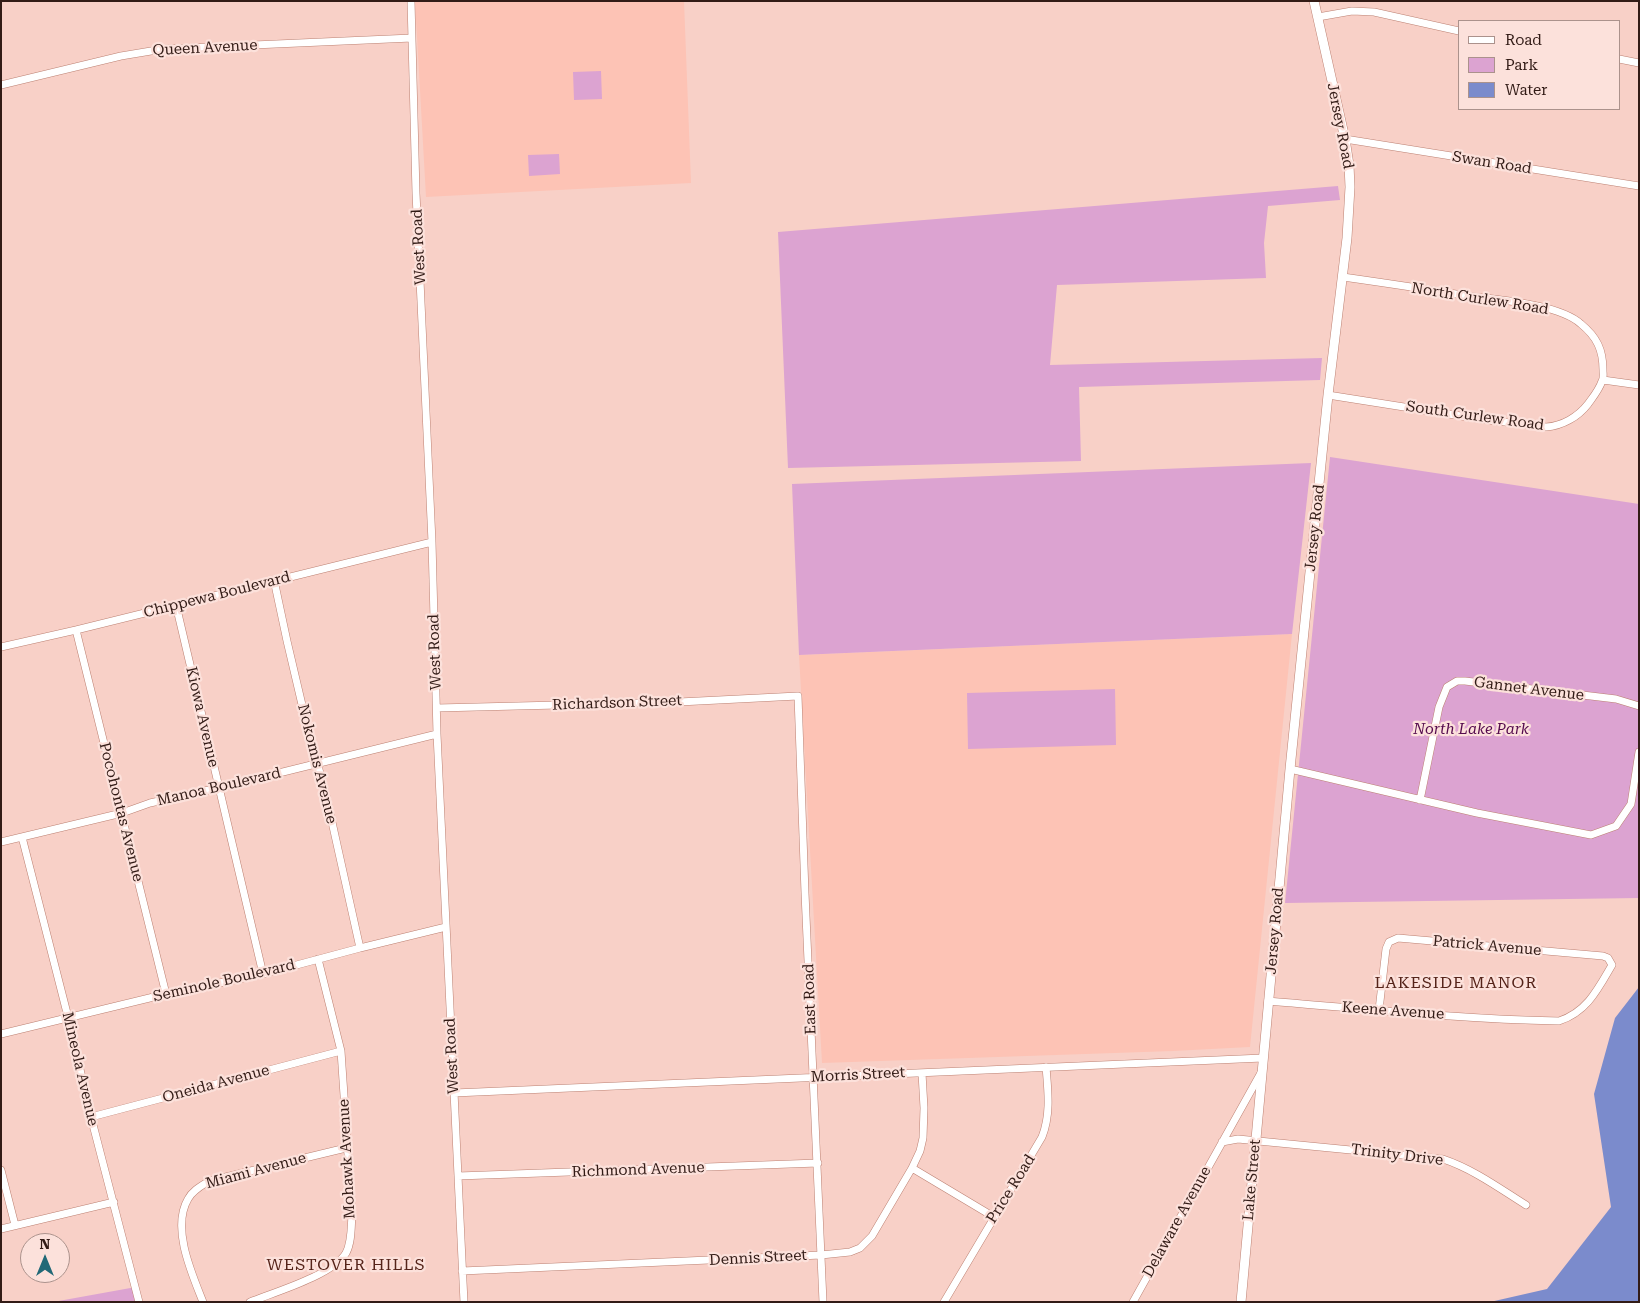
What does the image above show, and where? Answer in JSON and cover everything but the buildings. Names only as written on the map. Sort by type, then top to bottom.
[{"type":"street","name":"West Road","points":[[410,1],[432,542],[437,734],[464,1302]]},
{"type":"street","name":"Jersey Road","points":[[1263,1058],[1328,395],[1343,277],[1350,187],[1345,139],[1314,1]]},
{"type":"street","points":[[1318,17],[1352,11],[1374,12],[1458,31]]},
{"type":"street","name":"Queen Avenue","points":[[1,85],[121,56],[155,50],[412,38]]},
{"type":"street","points":[[1620,60],[1639,63]]},
{"type":"street","name":"Swan Road","points":[[1345,139],[1639,186]]},
{"type":"street","name":"North Curlew Road","points":[[1343,277],[1541,307],[1568,315],[1580,322],[1599,345],[1603,356],[1603,380]]},
{"type":"street","points":[[1603,380],[1639,385]]},
{"type":"street","name":"South Curlew Road","points":[[1328,395],[1546,427],[1564,423],[1578,413],[1596,393],[1603,380]]},
{"type":"street","name":"Chippewa Boulevard","points":[[1,647],[432,542]]},
{"type":"street","name":"Nokomis Avenue","points":[[274,580],[286,641],[326,795],[360,948]]},
{"type":"street","name":"Kiowa Avenue","points":[[176,605],[263,974]]},
{"type":"street","name":"Pocohontas Avenue","points":[[76,630],[166,994]]},
{"type":"street","name":"Gannet Avenue","points":[[1420,800],[1438,707],[1446,686],[1465,681],[1561,692],[1616,700],[1639,706]]},
{"type":"street","name":"Richardson Street","points":[[437,708],[679,702],[798,696]]},
{"type":"street","name":"East Road","points":[[798,696],[823,1302]]},
{"type":"street","name":"Manoa Boulevard","points":[[1,842],[122,813],[150,803],[437,734]]},
{"type":"street","points":[[1290,769],[1477,813],[1591,835],[1616,826],[1631,804],[1639,752]]},
{"type":"street","name":"Mineola Avenue","points":[[22,837],[139,1302]]},
{"type":"street","name":"Seminole Boulevard","points":[[1,1034],[166,994],[263,974],[446,927]]},
{"type":"street","name":"Patrick Avenue","points":[[1379,1010],[1386,949],[1389,942],[1398,938],[1603,956],[1608,958]]},
{"type":"street","name":"Keene Avenue","points":[[1268,1001],[1379,1010],[1559,1020],[1570,1017],[1581,1009],[1595,993],[1612,965],[1608,958]]},
{"type":"street","name":"Mohawk Avenue","points":[[250,1302],[323,1273],[339,1261],[347,1252],[350,1238],[352,1214],[346,1148],[341,1051],[318,959]]},
{"type":"street","name":"Oneida Avenue","points":[[91,1116],[341,1051]]},
{"type":"street","name":"Morris Street","points":[[454,1093],[1263,1058]]},
{"type":"street","name":"Lake Street","points":[[1241,1302],[1263,1058]]},
{"type":"street","name":"Price Road","points":[[944,1302],[1034,1152],[1046,1127],[1048,1101],[1046,1067]]},
{"type":"street","name":"Delaware Avenue","points":[[1133,1302],[1262,1070]]},
{"type":"street","name":"Dennis Street","points":[[462,1271],[821,1255],[850,1252],[860,1248],[872,1236],[920,1151],[924,1122],[922,1072]]},
{"type":"street","points":[[1222,1142],[1238,1139],[1256,1141]]},
{"type":"street","name":"Trinity Drive","points":[[1256,1141],[1443,1158],[1481,1176],[1526,1205]]},
{"type":"street","name":"Miami Avenue","points":[[203,1302],[188,1264],[182,1229],[184,1207],[188,1198],[195,1190],[209,1182],[346,1148]]},
{"type":"street","name":"Richmond Avenue","points":[[458,1176],[818,1163]]},
{"type":"street","points":[[912,1168],[994,1217]]},
{"type":"street","points":[[1,1170],[15,1225]]},
{"type":"street","points":[[1,1229],[114,1202]]},
{"type":"shaded area","points":[[415,1],[684,1],[691,183],[426,197]]},
{"type":"shaded area","points":[[1292,634],[1250,1047],[822,1063],[799,655]]},
{"type":"green space","points":[[601,71],[602,99],[574,100],[573,72]]},
{"type":"green space","points":[[559,154],[560,174],[529,176],[528,155]]},
{"type":"green space","points":[[1338,186],[1340,200],[1268,206],[1264,243],[1266,278],[1057,285],[1050,365],[1322,358],[1320,380],[1079,387],[1081,461],[788,468],[778,232]]},
{"type":"green space","name":"North Lake Park","points":[[1330,457],[1639,504],[1639,898],[1285,903]]},
{"type":"green space","points":[[1311,463],[1292,634],[799,655],[792,484]]},
{"type":"green space","points":[[1115,689],[1116,745],[968,749],[967,693]]},
{"type":"green space","points":[[136,1287],[139,1302],[53,1302]]},
{"type":"water","points":[[1639,987],[1639,1302],[1490,1302],[1547,1289],[1611,1207],[1594,1094],[1615,1018]]},
{"type":"district","name":"LAKESIDE MANOR","points":[[1456,983]]},
{"type":"district","name":"WESTOVER HILLS","points":[[346,1265]]}]
